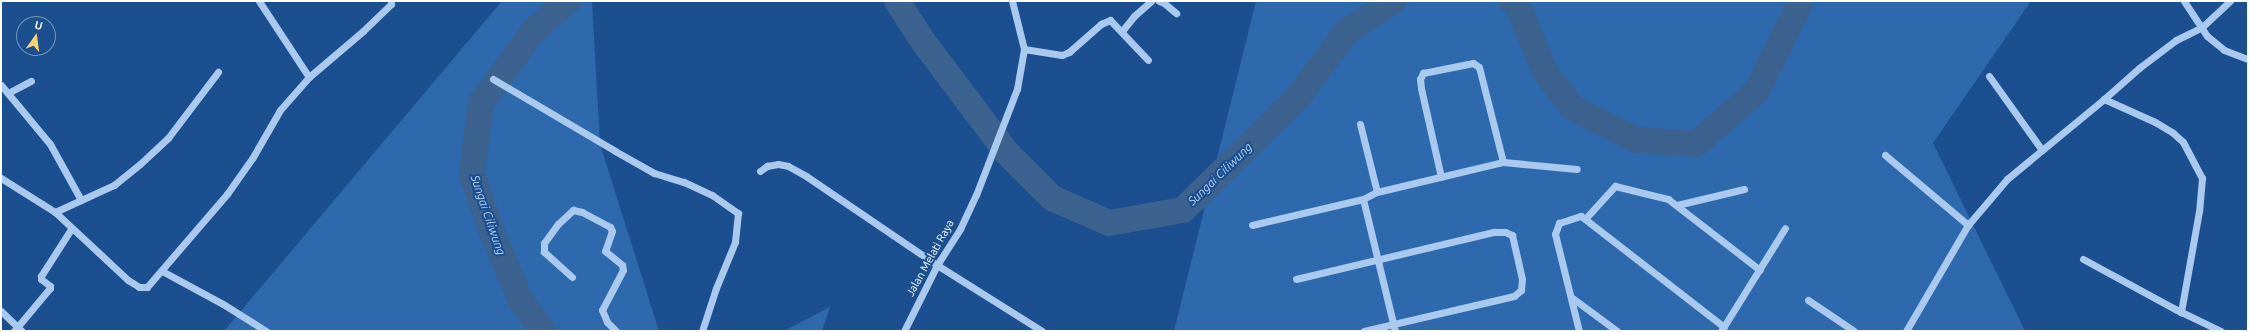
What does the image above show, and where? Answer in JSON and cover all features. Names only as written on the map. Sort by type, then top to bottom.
[{"type":"street","points":[[259,1],[308,77]]},
{"type":"street","points":[[1,178],[55,212],[107,263],[139,287],[147,287],[227,194],[253,157],[280,110],[308,77],[363,31],[391,4],[391,1]]},
{"type":"street","points":[[1012,1],[1024,49],[1062,55],[1069,52],[1108,20],[1112,21],[1148,60]]},
{"type":"street","points":[[1122,31],[1150,1]]},
{"type":"street","points":[[1159,1],[1164,3],[1176,13]]},
{"type":"street","points":[[2184,1],[2208,36],[2224,50],[2248,59]]},
{"type":"street","points":[[1906,331],[1968,225],[2006,179],[2104,99],[2139,68],[2176,40],[2202,28],[2230,1]]},
{"type":"street","name":"Jalan Melati Raya","points":[[906,330],[937,265],[960,229],[976,195],[1017,89],[1024,49]]},
{"type":"street","points":[[1442,177],[1420,79],[1423,73],[1473,63],[1478,67],[1503,162]]},
{"type":"street","points":[[55,212],[114,185],[140,164],[168,138],[218,72]]},
{"type":"street","points":[[1989,76],[2042,150]]},
{"type":"street","points":[[493,79],[573,128],[654,173],[698,188],[712,195],[738,213],[735,242],[716,288],[702,331]]},
{"type":"street","points":[[8,92],[31,81]]},
{"type":"street","points":[[1,85],[56,153],[81,200]]},
{"type":"street","points":[[2104,99],[2155,122],[2173,133],[2183,142],[2202,178],[2199,211],[2181,312]]},
{"type":"street","points":[[1360,124],[1378,192]]},
{"type":"street","points":[[1885,155],[1968,225]]},
{"type":"street","points":[[1252,224],[1363,200],[1378,192],[1503,162],[1577,169]]},
{"type":"street","points":[[760,171],[767,166],[778,164],[788,166],[806,176],[937,265],[1042,331]]},
{"type":"street","points":[[1585,219],[1615,186],[1668,199],[1760,270]]},
{"type":"street","points":[[1677,205],[1744,189]]},
{"type":"street","points":[[1363,200],[1394,328]]},
{"type":"street","points":[[572,277],[544,252],[544,243],[558,224],[573,210],[582,212],[610,227],[612,231],[605,251],[622,265],[623,270],[602,310],[607,322],[616,331]]},
{"type":"street","points":[[1579,331],[1556,240],[1556,229],[1559,223],[1581,216],[1722,329],[1785,228]]},
{"type":"street","points":[[1,311],[18,329],[50,288],[50,286],[42,280],[41,276],[72,229]]},
{"type":"street","points":[[1296,279],[1378,261],[1494,232],[1505,232],[1512,235],[1522,279],[1522,290],[1514,296],[1394,328],[1364,331]]},
{"type":"street","points":[[2083,259],[2211,329],[2221,331]]},
{"type":"street","points":[[162,271],[223,304],[266,331]]},
{"type":"street","points":[[1571,297],[1617,331]]},
{"type":"street","points":[[1808,300],[1854,331]]},
{"type":"shaded area","points":[[502,1],[592,1],[600,144],[659,331],[224,331]]},
{"type":"shaded area","points":[[1256,1],[2031,1],[1933,143],[2025,331],[1174,331]]},
{"type":"shaded area","points":[[830,307],[822,331],[784,331]]},
{"type":"waterway","name":"Sungai Ciliwung","points":[[543,331],[520,299],[492,232],[472,174],[481,103],[534,30],[568,1]]},
{"type":"waterway","name":"Sungai Ciliwung","points":[[897,1],[922,40],[1007,153],[1052,198],[1109,223],[1183,210],[1298,97],[1347,31],[1394,1]]},
{"type":"waterway","name":"Sungai Ciliwung","points":[[1512,1],[1519,8],[1545,72],[1573,108],[1636,140],[1696,144],[1757,91],[1801,1]]}]
